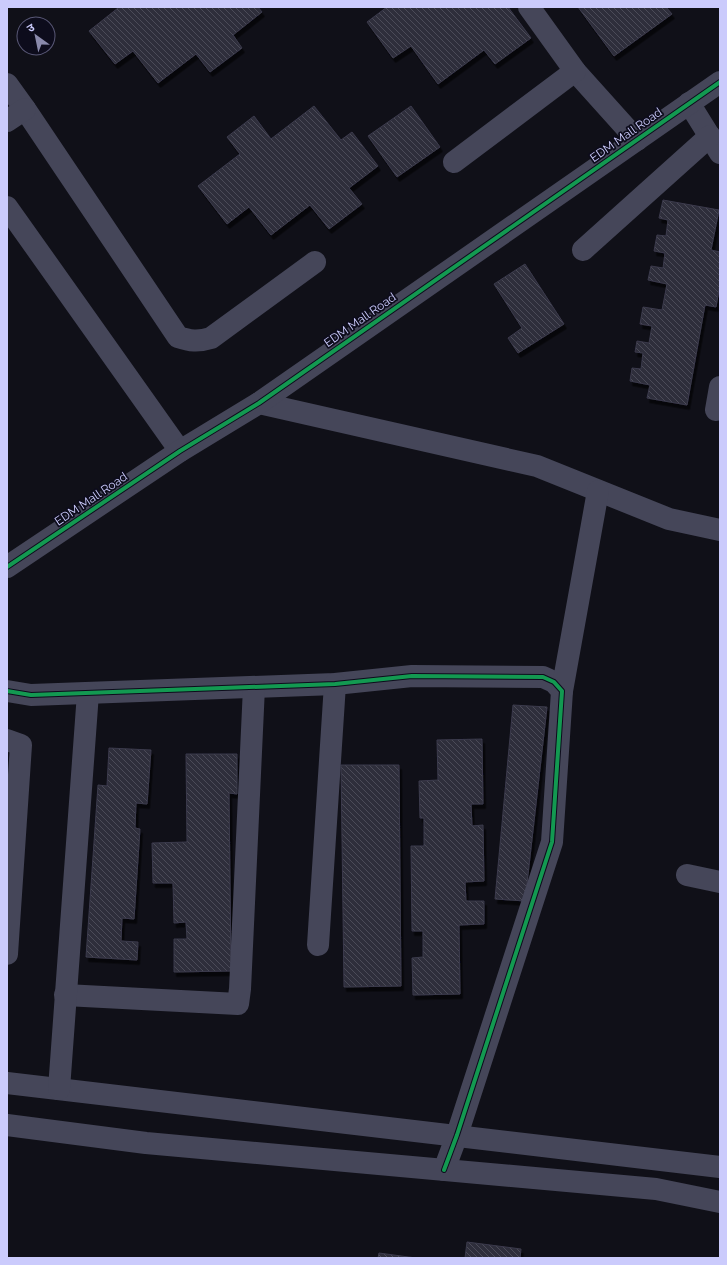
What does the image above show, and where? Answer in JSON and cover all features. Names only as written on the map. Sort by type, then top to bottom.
[{"type":"street","points":[[529,7],[575,71],[637,140]]},
{"type":"street","points":[[454,162],[575,71]]},
{"type":"street","name":"EDM Mall Road","points":[[7,567],[180,451],[259,403],[720,82]]},
{"type":"street","points":[[7,84],[178,337],[188,341],[200,341],[211,338],[315,262]]},
{"type":"street","points":[[583,250],[715,144],[689,103]]},
{"type":"street","points":[[7,121],[25,109]]},
{"type":"street","points":[[7,207],[180,451]]},
{"type":"street","points":[[716,410],[720,387]]},
{"type":"street","points":[[259,403],[537,466],[669,519],[720,530]]},
{"type":"street","points":[[444,1170],[457,1135],[552,842],[562,690],[598,491]]},
{"type":"street","points":[[7,691],[31,694],[88,693],[335,684],[412,676],[543,677],[554,682],[562,690]]},
{"type":"street","points":[[318,945],[335,684]]},
{"type":"street","points":[[66,995],[238,1004],[241,973],[254,687]]},
{"type":"street","points":[[59,1089],[88,693]]},
{"type":"street","points":[[7,740],[21,745],[7,954]]},
{"type":"street","points":[[687,875],[720,882]]},
{"type":"street","points":[[7,1083],[720,1167]]},
{"type":"street","points":[[7,1125],[146,1143],[656,1189],[720,1202]]},
{"type":"building","points":[[117,7],[258,7],[262,12],[233,35],[242,48],[210,72],[196,54],[158,83],[133,51],[115,64],[89,31],[118,8]]},
{"type":"building","points":[[387,7],[508,7],[531,38],[495,64],[484,50],[438,84],[411,46],[393,58],[367,22]]},
{"type":"building","points":[[578,7],[666,7],[672,14],[614,56]]},
{"type":"building","points":[[314,106],[341,140],[352,132],[378,166],[349,188],[362,204],[329,229],[310,205],[271,235],[249,207],[227,224],[198,186],[240,154],[227,137],[254,116],[271,139]]},
{"type":"building","points":[[411,106],[440,147],[397,177],[368,136]]},
{"type":"building","points":[[663,200],[719,210],[711,250],[720,252],[720,284],[716,307],[705,305],[687,405],[647,398],[650,385],[630,381],[632,368],[641,369],[643,353],[635,352],[637,341],[649,343],[652,326],[640,324],[643,307],[662,310],[667,284],[648,280],[651,266],[663,268],[665,253],[654,251],[657,235],[666,236],[668,220],[659,218]]},
{"type":"building","points":[[525,264],[564,324],[518,353],[508,338],[522,328],[494,284]]},
{"type":"building","points":[[513,705],[547,707],[525,901],[495,899]]},
{"type":"building","points":[[482,739],[483,804],[471,804],[472,826],[483,825],[484,881],[465,882],[466,901],[484,901],[484,924],[459,925],[460,994],[413,995],[412,958],[423,957],[423,931],[412,931],[411,846],[424,846],[424,818],[420,818],[419,781],[438,780],[437,740]]},
{"type":"building","points":[[109,748],[151,750],[147,804],[136,803],[135,828],[140,829],[134,919],[122,918],[121,941],[138,942],[137,960],[86,957],[98,785],[107,786]]},
{"type":"building","points":[[186,754],[237,754],[237,794],[229,793],[231,971],[174,972],[174,939],[187,939],[186,922],[174,923],[173,883],[153,883],[152,843],[187,842]]},
{"type":"building","points":[[341,765],[399,765],[401,986],[344,987]]},
{"type":"building","points":[[467,1242],[521,1249],[520,1258],[465,1258]]},
{"type":"building","points":[[379,1253],[416,1258],[378,1258]]},
{"type":"cycle path","points":[[7,567],[180,451],[259,403],[720,82]]},
{"type":"cycle path","points":[[7,691],[31,695],[335,684],[412,676],[543,677],[554,682],[562,691],[552,842],[457,1135],[444,1170]]}]
